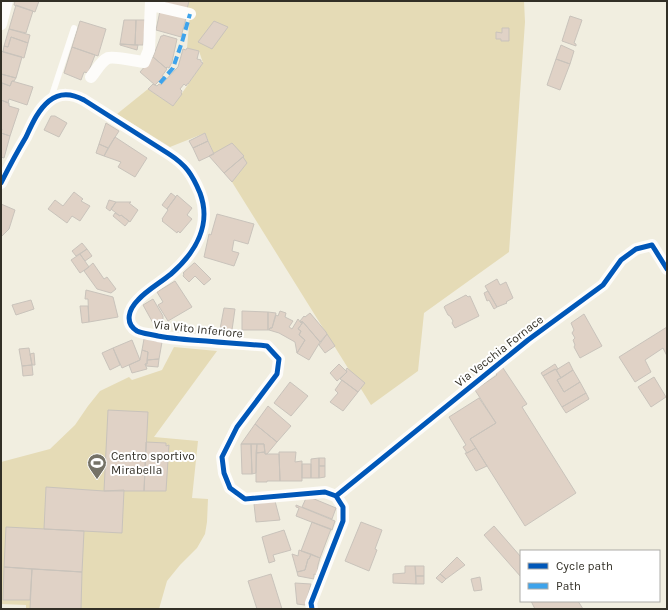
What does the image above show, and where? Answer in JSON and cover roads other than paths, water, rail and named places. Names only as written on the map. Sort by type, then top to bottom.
[{"type":"street","points":[[1,24],[7,1]]},
{"type":"street","points":[[91,77],[101,63],[109,58],[144,62],[149,50],[151,3],[190,14]]},
{"type":"street","name":"Via Vito Inferiore","points":[[50,100],[64,95],[78,97],[180,161],[191,175],[202,200],[204,211],[203,224],[196,244],[175,270],[137,300],[131,308],[129,316],[129,322],[133,327],[143,333],[170,338],[267,346],[279,359],[277,374],[237,427],[222,457],[224,473],[230,488],[245,499],[325,492],[336,496]]},
{"type":"street","points":[[1,183],[40,111],[50,100]]},
{"type":"street","name":"Via Vecchia Fornace","points":[[336,496],[528,340],[603,285],[621,260],[636,249],[652,245],[667,269]]},
{"type":"street","points":[[312,609],[311,603],[343,521],[343,507],[336,496]]},
{"type":"lane","points":[[50,100],[74,28]]},
{"type":"place","name":"Centro sportivo Mirabella","points":[[97,480]]}]
